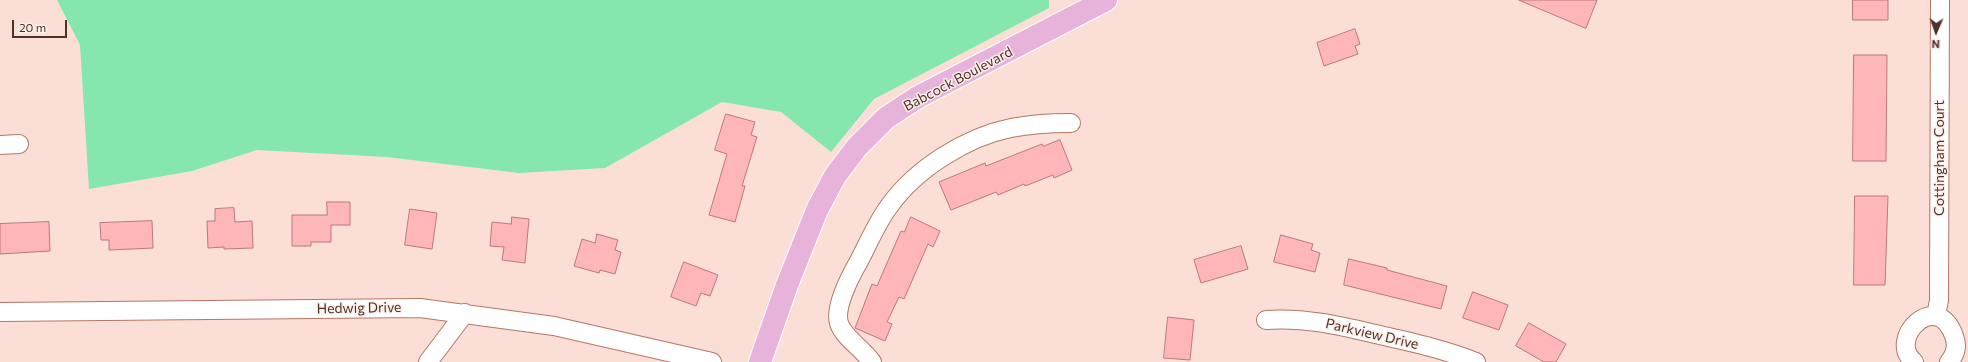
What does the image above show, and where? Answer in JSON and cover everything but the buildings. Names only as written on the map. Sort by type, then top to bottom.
[{"type":"main road","name":"Babcock Boulevard","points":[[760,362],[787,285],[817,210],[835,176],[857,147],[886,118],[918,97],[1106,0]]},
{"type":"street","name":"Cottingham Court","points":[[1936,316],[1939,300],[1940,0]]},
{"type":"street","points":[[872,362],[855,342],[845,335],[839,324],[838,311],[857,264],[889,205],[908,184],[928,166],[976,140],[1009,128],[1042,124],[1071,123]]},
{"type":"street","points":[[0,145],[19,144]]},
{"type":"street","name":"Hedwig Drive","points":[[0,312],[420,308],[554,326],[712,362]]},
{"type":"street","points":[[428,362],[465,314]]},
{"type":"street","points":[[1914,362],[1906,350],[1906,341],[1910,331],[1921,319],[1936,316],[1948,324],[1954,336],[1956,346],[1954,360]]},
{"type":"street","name":"Parkview Drive","points":[[1266,320],[1287,319],[1338,326],[1445,351],[1476,362]]},
{"type":"green space","points":[[57,0],[1049,0],[1049,8],[874,99],[831,152],[781,112],[722,102],[605,168],[519,173],[387,157],[257,150],[192,171],[89,189],[80,45]]}]
